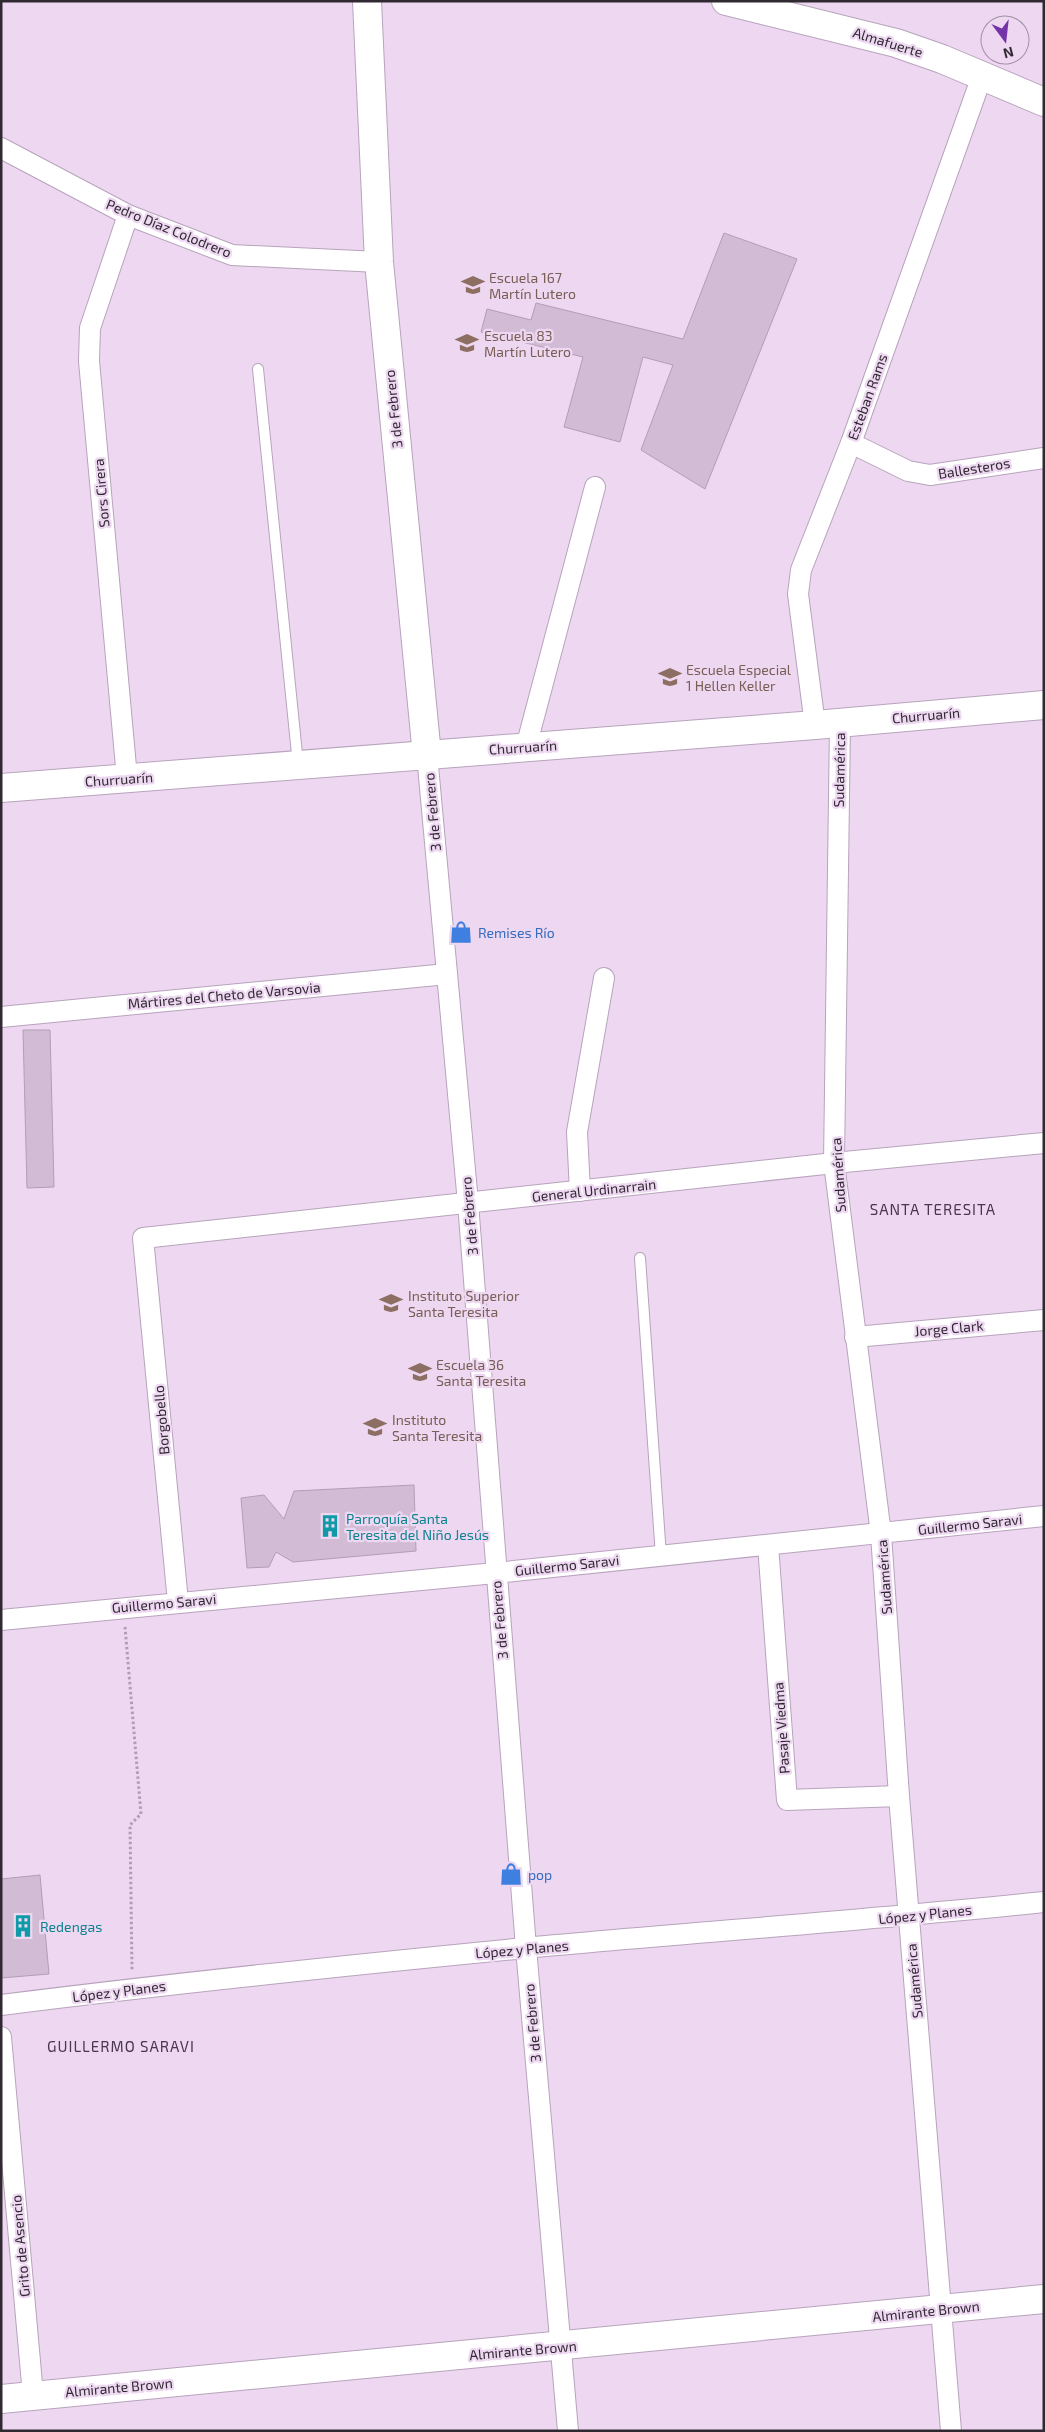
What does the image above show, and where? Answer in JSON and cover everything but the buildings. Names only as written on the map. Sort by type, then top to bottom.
[{"type":"main road","name":"3 de Febrero","points":[[366,1],[379,262],[427,754]]},
{"type":"main road","name":"Almafuerte","points":[[726,1],[896,43],[1044,102]]},
{"type":"main road","name":"Churruarín","points":[[1,788],[828,724],[1044,705]]},
{"type":"main road","name":"Almirante Brown","points":[[1,2399],[1044,2299]]},
{"type":"street","name":"Esteban Rams","points":[[828,724],[798,594],[801,570],[851,443],[982,76]]},
{"type":"street","name":"Pedro Díaz Colodrero","points":[[1,148],[128,214],[232,255],[379,262]]},
{"type":"street","name":"Sors Cirera","points":[[127,778],[89,360],[90,328],[128,214]]},
{"type":"street","name":"Ballesteros","points":[[851,443],[908,471],[930,475],[1044,458]]},
{"type":"street","points":[[526,747],[595,487]]},
{"type":"street","name":"Sudamérica","points":[[828,724],[834,1163],[881,1534],[899,1796],[951,2431]]},
{"type":"street","name":"3 de Febrero","points":[[427,754],[468,1203],[495,1573],[568,2431]]},
{"type":"street","name":"Mártires del Cheto de Varsovia","points":[[1,1016],[447,974]]},
{"type":"street","points":[[580,1191],[578,1132],[604,978]]},
{"type":"street","name":"General Urdinarrain","points":[[144,1238],[834,1163],[1044,1143]]},
{"type":"street","name":"Borgobello","points":[[144,1238],[178,1602]]},
{"type":"street","name":"Jorge Clark","points":[[855,1337],[1044,1320]]},
{"type":"street","name":"Guillermo Saravi","points":[[1,1620],[123,1606],[495,1573],[1044,1516]]},
{"type":"street","name":"Pasaje Viedma","points":[[768,1545],[787,1800],[899,1796]]},
{"type":"street","name":"López y Planes","points":[[1,2005],[133,1988],[526,1948],[909,1916],[1044,1902]]},
{"type":"street","name":"Grito de Asencio","points":[[1,2037],[33,2395]]},
{"type":"lane","points":[[258,370],[298,765]]},
{"type":"lane","points":[[640,1258],[660,1556]]},
{"type":"path","points":[[123,1606],[141,1814],[130,1825],[133,1988]]},
{"type":"place","name":"Escuela 167 Martín Lutero","points":[[473,285]]},
{"type":"place","name":"Escuela 83 Martín Lutero","points":[[467,343]]},
{"type":"place","name":"Escuela Especial 1 Hellen Keller","points":[[670,677]]},
{"type":"place","name":"Remises Río","points":[[461,932]]},
{"type":"place","name":"Instituto Superior Santa Teresita","points":[[391,1303]]},
{"type":"place","name":"Escuela 36 Santa Teresita","points":[[420,1372]]},
{"type":"place","name":"Instituto Santa Teresita","points":[[375,1427]]},
{"type":"place","name":"Parroquía Santa Teresita del Niño Jesús","points":[[330,1526]]},
{"type":"place","name":"pop","points":[[511,1874]]},
{"type":"place","name":"Redengas","points":[[23,1926]]},
{"type":"district","name":"SANTA TERESITA","points":[[933,1209]]},
{"type":"district","name":"GUILLERMO SARAVI","points":[[121,2046]]}]
